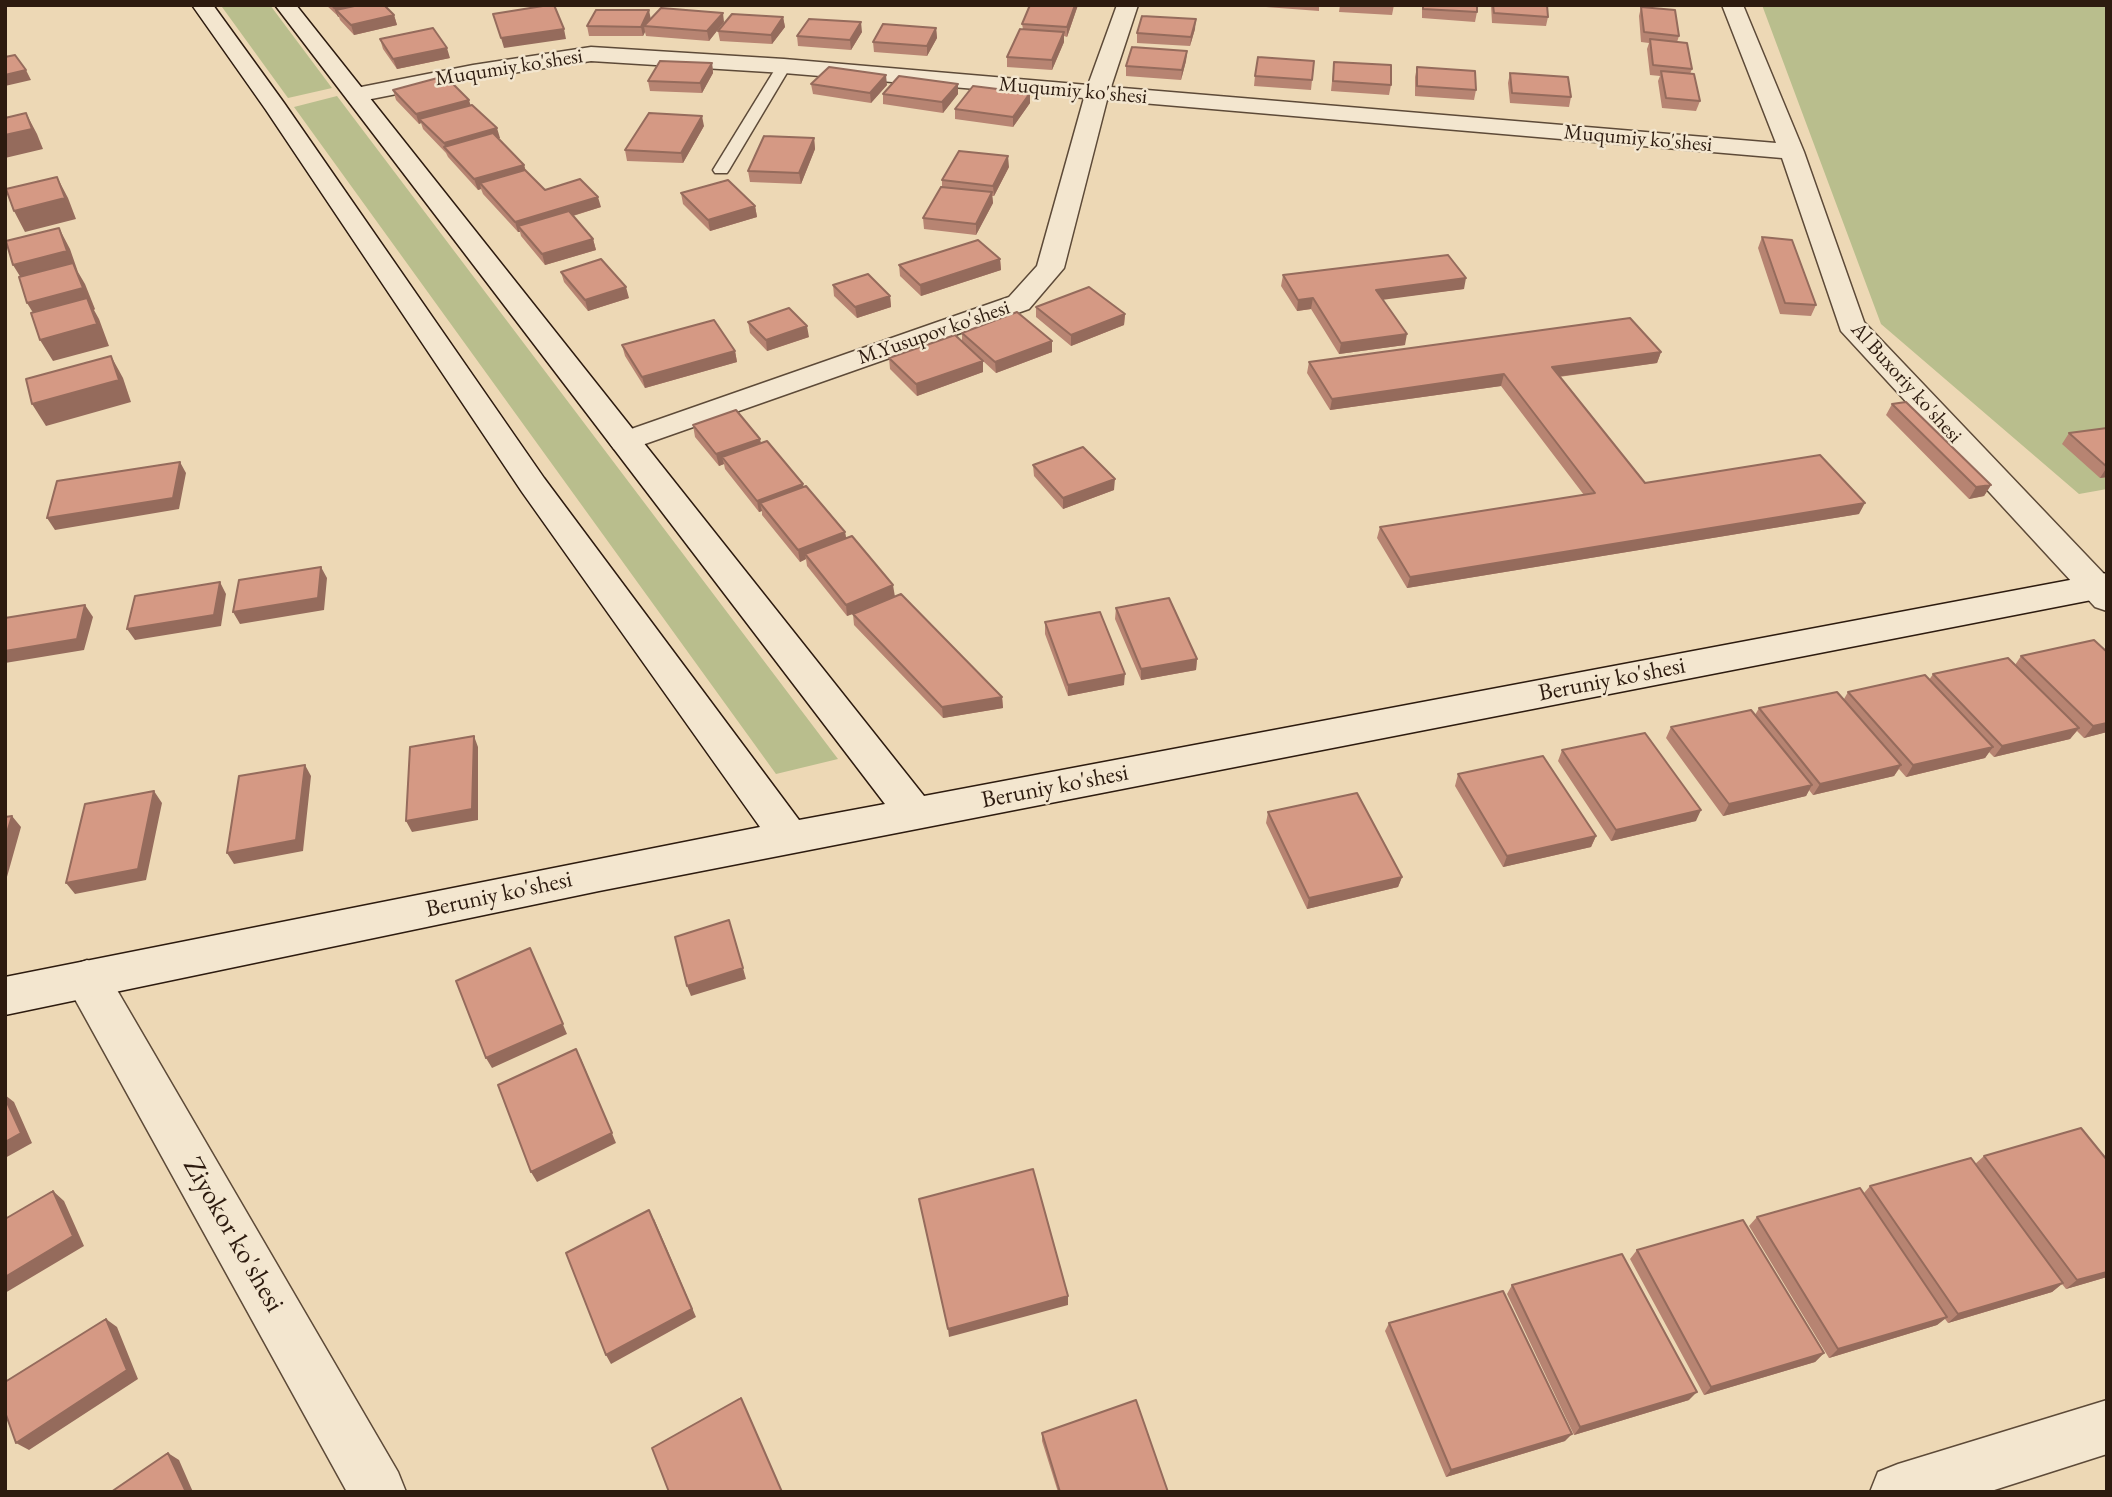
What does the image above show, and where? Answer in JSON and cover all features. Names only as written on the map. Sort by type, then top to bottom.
[{"type":"street","points":[[202,5],[284,120],[533,485],[790,838]]},
{"type":"street","points":[[285,5],[915,814]]},
{"type":"street","name":"M.Yusupov ko'shesi","points":[[625,442],[1019,303],[1051,268],[1097,93],[1128,5]]},
{"type":"street","name":"Al Buxoriy ko'shesi","points":[[1732,5],[1792,152],[1851,326],[2102,590]]},
{"type":"street","name":"Muqumiy ko'shesi","points":[[356,95],[473,72],[592,54],[784,66],[1792,152]]},
{"type":"street","name":"Beruniy ko'shesi","points":[[5,996],[599,874],[2102,590]]},
{"type":"street","name":"Ziyokor ko'shesi","points":[[87,979],[378,1492]]},
{"type":"street","points":[[1898,1492],[2107,1427]]},
{"type":"lane","points":[[721,170],[784,66]]},
{"type":"green space","points":[[270,5],[332,88],[288,98],[222,7]]},
{"type":"green space","points":[[1762,5],[2107,5],[2107,489],[2079,494],[1881,324]]},
{"type":"green space","points":[[337,96],[838,759],[776,774],[294,107]]},
{"type":"building","points":[[359,5],[384,5],[394,15],[351,25],[336,10]]},
{"type":"building","points":[[554,5],[564,29],[501,38],[493,14]]},
{"type":"building","points":[[1030,5],[1075,5],[1067,27],[1022,24]]},
{"type":"building","points":[[1423,5],[1477,5],[1477,12],[1423,9]]},
{"type":"building","points":[[1493,5],[1547,5],[1548,17],[1494,13]]},
{"type":"building","points":[[1641,7],[1675,10],[1679,36],[1644,32]]},
{"type":"building","points":[[661,8],[723,13],[707,31],[644,26]]},
{"type":"building","points":[[596,10],[649,10],[641,27],[587,26]]},
{"type":"building","points":[[732,14],[783,17],[771,35],[718,31]]},
{"type":"building","points":[[1142,16],[1196,19],[1191,37],[1137,33]]},
{"type":"building","points":[[809,19],[861,22],[850,40],[797,36]]},
{"type":"building","points":[[883,24],[936,28],[927,46],[873,42]]},
{"type":"building","points":[[433,28],[447,48],[393,59],[380,39]]},
{"type":"building","points":[[1020,29],[1064,32],[1052,60],[1007,57]]},
{"type":"building","points":[[1650,39],[1687,43],[1692,69],[1653,65]]},
{"type":"building","points":[[1132,47],[1187,51],[1182,70],[1126,66]]},
{"type":"building","points":[[15,55],[26,70],[5,75],[5,57]]},
{"type":"building","points":[[1258,57],[1314,61],[1312,80],[1255,76]]},
{"type":"building","points":[[660,61],[712,63],[700,83],[648,81]]},
{"type":"building","points":[[1334,62],[1391,65],[1391,85],[1333,81]]},
{"type":"building","points":[[829,67],[886,75],[870,93],[811,84]]},
{"type":"building","points":[[1417,67],[1475,71],[1476,90],[1417,86]]},
{"type":"building","points":[[1661,71],[1694,74],[1700,101],[1666,98]]},
{"type":"building","points":[[1510,73],[1568,77],[1571,97],[1512,93]]},
{"type":"building","points":[[445,76],[469,100],[416,114],[393,90]]},
{"type":"building","points":[[899,76],[958,84],[942,102],[883,94]]},
{"type":"building","points":[[973,86],[1030,93],[1013,117],[955,109]]},
{"type":"building","points":[[472,105],[497,128],[444,143],[419,119]]},
{"type":"building","points":[[26,113],[32,129],[5,135],[5,118]]},
{"type":"building","points":[[649,113],[702,116],[681,153],[625,150]]},
{"type":"building","points":[[493,133],[524,165],[474,179],[444,147]]},
{"type":"building","points":[[764,136],[814,138],[799,173],[748,171]]},
{"type":"building","points":[[959,151],[1008,156],[993,186],[942,180]]},
{"type":"building","points":[[525,170],[545,190],[580,179],[598,197],[515,222],[480,183]]},
{"type":"building","points":[[57,177],[65,198],[14,211],[6,189]]},
{"type":"building","points":[[728,180],[755,206],[708,220],[681,193]]},
{"type":"building","points":[[941,187],[992,192],[976,224],[923,218]]},
{"type":"building","points":[[569,211],[593,239],[542,254],[518,226]]},
{"type":"building","points":[[59,228],[67,251],[13,265],[6,241]]},
{"type":"building","points":[[1762,237],[1792,240],[1816,305],[1785,303]]},
{"type":"building","points":[[978,240],[1000,259],[920,285],[899,265]]},
{"type":"building","points":[[1448,255],[1466,278],[1376,290],[1407,334],[1341,343],[1313,298],[1298,300],[1283,275]]},
{"type":"building","points":[[601,259],[626,287],[585,300],[561,272]]},
{"type":"building","points":[[73,263],[83,288],[27,303],[19,277]]},
{"type":"building","points":[[868,274],[890,296],[855,307],[833,285]]},
{"type":"building","points":[[1089,287],[1125,314],[1071,335],[1036,307]]},
{"type":"building","points":[[87,298],[97,324],[40,340],[31,313]]},
{"type":"building","points":[[789,308],[807,326],[766,340],[748,322]]},
{"type":"building","points":[[1017,312],[1052,341],[995,362],[962,333]]},
{"type":"building","points":[[1630,318],[1661,352],[1552,367],[1645,483],[1820,455],[1865,503],[1410,577],[1380,527],[1595,493],[1504,374],[1332,399],[1309,362]]},
{"type":"building","points":[[714,320],[735,351],[642,377],[622,345]]},
{"type":"building","points":[[955,335],[983,361],[916,384],[889,358]]},
{"type":"building","points":[[111,356],[119,380],[32,404],[26,379]]},
{"type":"building","points":[[1906,402],[1991,485],[1976,487],[1892,404]]},
{"type":"building","points":[[736,410],[760,439],[716,454],[693,425]]},
{"type":"building","points":[[2107,428],[2107,467],[2069,433]]},
{"type":"building","points":[[767,441],[803,484],[757,501],[722,457]]},
{"type":"building","points":[[1083,447],[1115,479],[1063,498],[1033,465]]},
{"type":"building","points":[[180,462],[173,498],[47,518],[57,481]]},
{"type":"building","points":[[806,486],[845,532],[798,550],[760,503]]},
{"type":"building","points":[[852,536],[893,585],[846,605],[805,554]]},
{"type":"building","points":[[321,567],[318,598],[233,612],[239,580]]},
{"type":"building","points":[[220,582],[214,615],[127,629],[135,596]]},
{"type":"building","points":[[901,594],[1002,697],[942,707],[853,614]]},
{"type":"building","points":[[1169,598],[1197,659],[1141,669],[1116,608]]},
{"type":"building","points":[[85,605],[77,639],[5,651],[5,618]]},
{"type":"building","points":[[1100,612],[1125,674],[1068,685],[1045,622]]},
{"type":"building","points":[[2094,640],[2107,652],[2107,723],[2093,726],[2021,656]]},
{"type":"building","points":[[2008,658],[2079,728],[2002,746],[1933,674]]},
{"type":"building","points":[[1925,675],[1993,747],[1913,765],[1848,692]]},
{"type":"building","points":[[1837,692],[1901,765],[1820,784],[1759,708]]},
{"type":"building","points":[[1751,710],[1812,785],[1729,804],[1671,727]]},
{"type":"building","points":[[1645,733],[1701,810],[1616,830],[1562,750]]},
{"type":"building","points":[[474,736],[472,809],[406,821],[410,747]]},
{"type":"building","points":[[1543,756],[1596,836],[1507,856],[1458,774]]},
{"type":"building","points":[[305,765],[296,840],[227,853],[239,776]]},
{"type":"building","points":[[154,791],[138,869],[66,883],[85,804]]},
{"type":"building","points":[[1357,793],[1402,877],[1309,898],[1268,812]]},
{"type":"building","points":[[12,816],[5,839],[5,817]]},
{"type":"building","points":[[729,920],[743,968],[687,986],[675,937]]},
{"type":"building","points":[[530,948],[563,1024],[486,1058],[456,981]]},
{"type":"building","points":[[576,1049],[612,1133],[531,1172],[498,1085]]},
{"type":"building","points":[[5,1098],[21,1133],[5,1142]]},
{"type":"building","points":[[2081,1128],[2107,1160],[2107,1272],[2077,1280],[1984,1156]]},
{"type":"building","points":[[1971,1158],[2063,1283],[1958,1314],[1870,1186]]},
{"type":"building","points":[[1033,1169],[1068,1296],[948,1329],[919,1199]]},
{"type":"building","points":[[1860,1188],[1947,1317],[1838,1349],[1757,1217]]},
{"type":"building","points":[[53,1191],[73,1236],[5,1277],[5,1219]]},
{"type":"building","points":[[649,1210],[692,1309],[606,1355],[566,1253]]},
{"type":"building","points":[[1743,1220],[1824,1353],[1711,1387],[1637,1250]]},
{"type":"building","points":[[1622,1254],[1697,1392],[1580,1427],[1512,1285]]},
{"type":"building","points":[[1503,1291],[1572,1434],[1451,1470],[1389,1323]]},
{"type":"building","points":[[106,1319],[127,1370],[16,1443],[5,1412],[5,1382]]},
{"type":"building","points":[[741,1398],[782,1492],[669,1492],[652,1448]]},
{"type":"building","points":[[1136,1400],[1168,1492],[1060,1492],[1042,1433]]},
{"type":"building","points":[[168,1453],[186,1492],[111,1492]]}]
